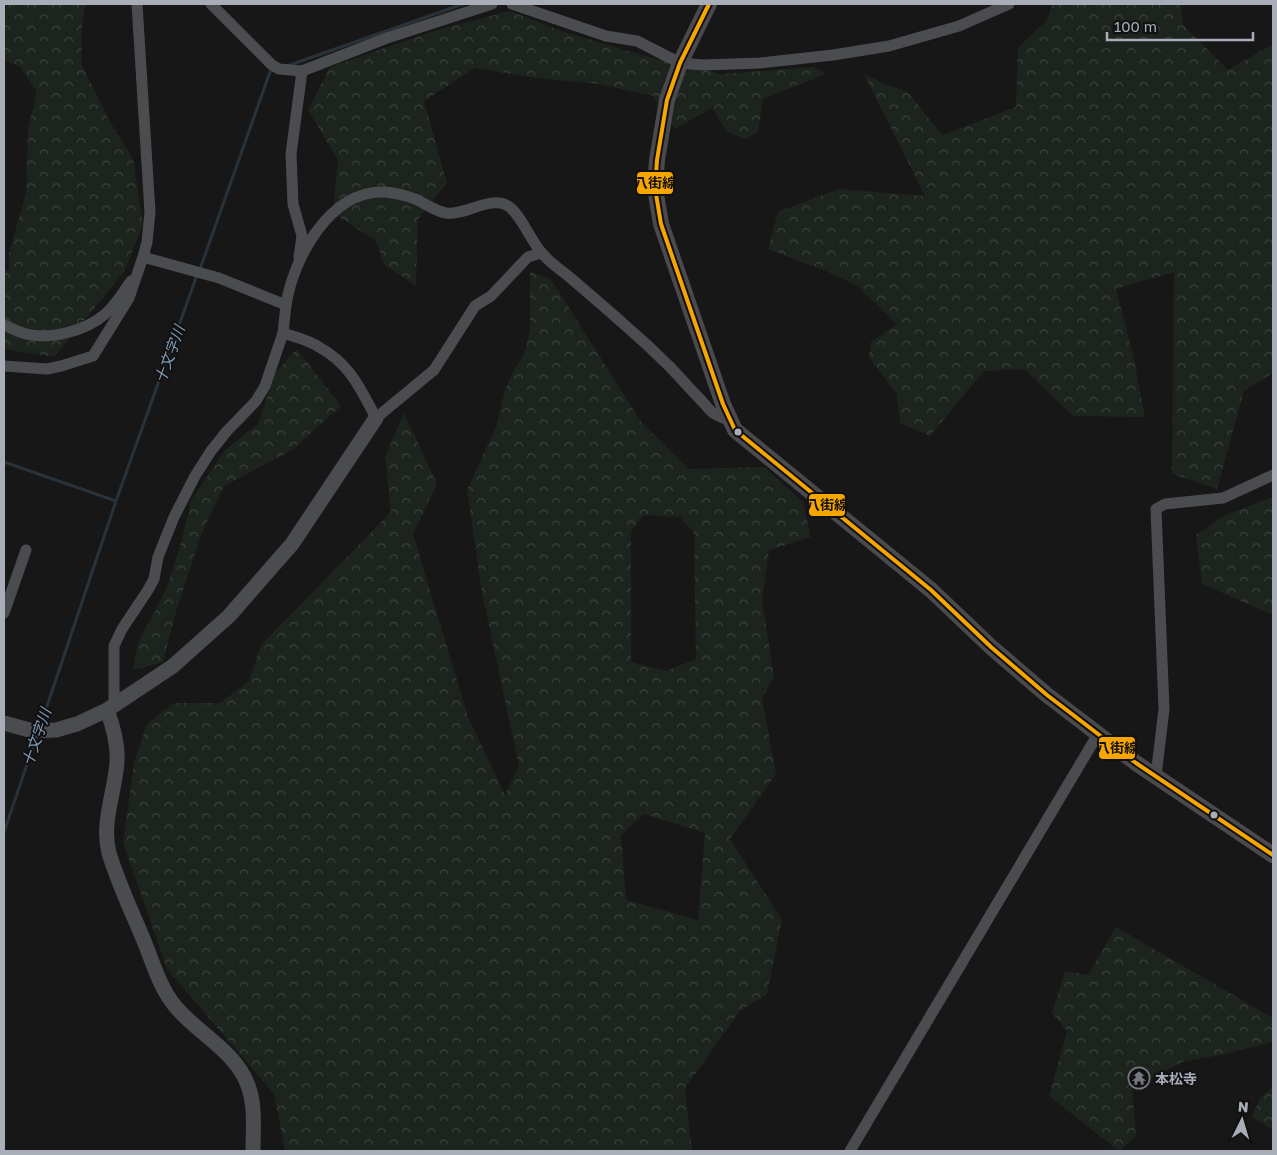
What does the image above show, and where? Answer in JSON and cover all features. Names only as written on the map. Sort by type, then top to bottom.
[{"type":"main road","points":[[709,4],[680,64],[667,100],[657,160],[655,188],[661,224],[730,421],[742,437],[931,590],[991,647],[1033,683],[1156,776],[1273,855]]},
{"type":"street","points":[[4,366],[47,369],[93,356],[129,298],[143,257],[150,212],[137,4]]},
{"type":"street","points":[[211,4],[272,65],[279,69],[302,71],[387,38],[492,4]]},
{"type":"street","points":[[512,4],[606,36],[637,41],[680,64],[704,66],[760,63],[833,55],[888,46],[959,26],[1009,4]]},
{"type":"street","points":[[297,267],[302,236],[293,204],[292,154],[302,71]]},
{"type":"street","points":[[253,1151],[252,1104],[247,1083],[233,1060],[175,1006],[163,987],[118,879],[109,851],[106,835],[117,761],[111,720],[114,646],[122,629],[154,579],[158,557],[174,517],[195,476],[216,444],[256,401],[265,386],[283,333],[289,287],[297,267],[316,232],[344,204],[367,194],[384,192],[400,194],[447,213],[493,203],[509,206],[541,252],[669,366],[712,413],[730,421]]},
{"type":"street","points":[[4,723],[33,731],[56,730],[78,724],[111,708],[173,666],[229,616],[292,544],[376,418],[434,370],[475,306],[491,296],[528,257],[541,252]]},
{"type":"street","points":[[143,257],[219,278],[286,305]]},
{"type":"street","points":[[4,325],[26,334],[48,335],[70,332],[88,326],[105,315],[136,276]]},
{"type":"street","points":[[283,333],[319,346],[347,368],[356,380],[376,418]]},
{"type":"street","points":[[1156,776],[1164,709],[1156,509],[1165,504],[1223,498],[1273,475]]},
{"type":"street","points":[[4,613],[26,550]]},
{"type":"street","points":[[850,1151],[1098,734]]},
{"type":"green space","points":[[4,4],[85,4],[81,36],[82,65],[109,120],[133,159],[143,225],[124,272],[54,357],[4,349],[4,270],[9,271],[9,253],[26,193],[28,128],[37,92],[20,67],[4,60]]},
{"type":"green space","points":[[1052,4],[1181,4],[1183,25],[1228,70],[1273,44],[1273,373],[1244,391],[1217,489],[1172,474],[1174,272],[1116,289],[1133,355],[1145,417],[1073,416],[1024,369],[984,371],[930,436],[900,423],[897,395],[869,357],[871,342],[897,324],[857,286],[831,273],[768,249],[778,212],[839,189],[925,196],[864,74],[908,92],[942,135],[1016,107],[1018,48],[1048,19]]},
{"type":"green space","points":[[510,11],[561,31],[649,57],[721,74],[814,67],[826,74],[763,99],[758,132],[745,139],[726,131],[712,108],[675,129],[653,96],[599,84],[536,78],[475,68],[424,101],[447,183],[418,219],[416,286],[384,264],[376,241],[333,213],[338,160],[308,110],[330,67],[437,30]]},
{"type":"green space","points":[[530,272],[551,279],[641,422],[689,469],[764,467],[803,502],[811,537],[769,550],[762,600],[774,677],[762,698],[776,774],[730,839],[782,920],[767,994],[740,1011],[685,1088],[692,1151],[285,1151],[274,1094],[167,969],[123,843],[134,763],[147,724],[174,703],[220,703],[249,681],[261,645],[391,512],[385,457],[404,413],[437,484],[413,534],[468,717],[505,795],[519,766],[482,593],[467,490],[497,425],[504,393],[514,369],[524,355],[530,330]],"holes":[[[643,515],[680,517],[694,533],[696,659],[666,671],[631,662],[631,532]],[[644,814],[705,833],[698,920],[626,900],[621,835]]]},
{"type":"green space","points":[[297,349],[341,406],[292,450],[224,486],[202,533],[177,608],[163,662],[133,670],[138,643],[165,592],[179,550],[192,499],[225,450],[258,424],[275,373]]},
{"type":"green space","points":[[1273,497],[1273,615],[1202,584],[1196,535],[1225,515]]},
{"type":"green space","points":[[1116,927],[1273,1018],[1273,1042],[1182,1062],[1132,1088],[1136,1136],[1119,1151],[1049,1096],[1067,1031],[1052,1013],[1065,971],[1088,975]]},
{"type":"green space","points":[[1273,1086],[1273,1130],[1252,1117],[1260,1098]]},
{"type":"waterway","name":"十文字川","points":[[287,66],[463,4]]},
{"type":"waterway","name":"十文字川","points":[[200,269],[270,72],[274,70]]},
{"type":"waterway","name":"十文字川","points":[[40,727],[116,501],[197,275]]},
{"type":"waterway","points":[[4,462],[116,501]]},
{"type":"waterway","name":"十文字川","points":[[4,832],[37,735]]},
{"type":"transit line","name":"八街線","points":[[709,4],[680,63],[667,100],[657,160],[655,188],[661,224],[723,404],[735,430],[931,590],[991,647],[1047,695],[1136,763],[1273,855]]},
{"type":"place","name":"本松寺","points":[[1139,1078]]}]
